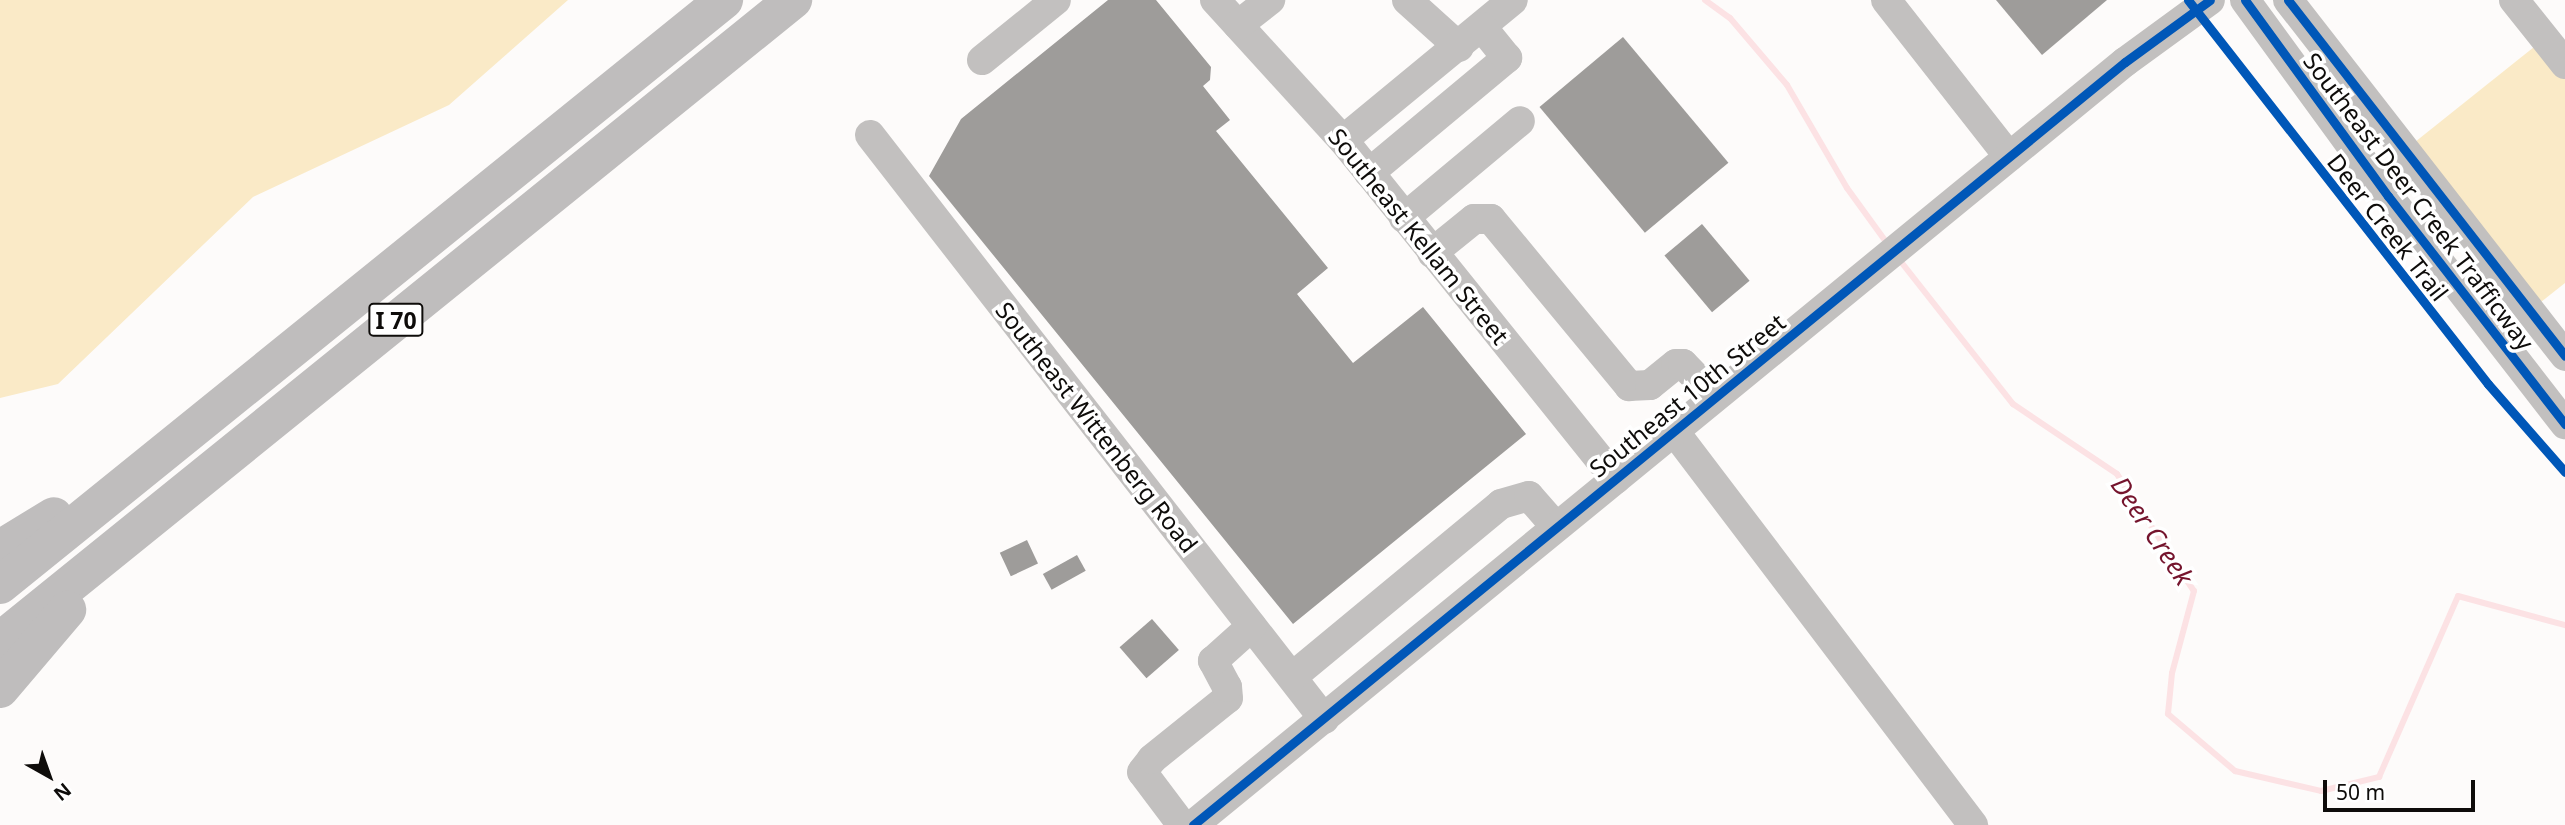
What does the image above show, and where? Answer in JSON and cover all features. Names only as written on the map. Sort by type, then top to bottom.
[{"type":"highway","name":"I 70","points":[[0,585],[724,0]]},
{"type":"highway","name":"I 70","points":[[0,641],[793,0]]},
{"type":"highway","points":[[0,549],[204,421]]},
{"type":"highway","points":[[0,688],[164,508]]},
{"type":"street","points":[[982,60],[1056,0]]},
{"type":"street","name":"Southeast Kellam Street","points":[[1215,0],[1343,141],[1616,478]]},
{"type":"street","points":[[1238,25],[1270,0]]},
{"type":"street","points":[[1407,0],[1459,47]]},
{"type":"street","points":[[1343,141],[1513,0]]},
{"type":"street","points":[[1886,0],[2009,157]]},
{"type":"street","name":"Southeast 10th Street","points":[[1193,825],[1863,275],[2210,0]]},
{"type":"street","name":"Southeast Deer Creek Trafficway","points":[[2245,0],[2388,196],[2565,424]]},
{"type":"street","name":"Southeast Deer Creek Trafficway","points":[[2288,0],[2565,356]]},
{"type":"street","points":[[2514,0],[2565,64]]},
{"type":"street","points":[[1368,173],[1507,58],[1482,27]]},
{"type":"street","points":[[1404,218],[1520,121]]},
{"type":"street","name":"Southeast Wittenberg Road","points":[[870,135],[1324,719]]},
{"type":"street","points":[[1432,253],[1474,219],[1491,219],[1629,386],[1650,385],[1676,364],[1683,364],[1715,397]]},
{"type":"street","points":[[1674,430],[1973,825]]},
{"type":"street","points":[[1292,677],[1501,504],[1529,496],[1556,527]]},
{"type":"street","points":[[1182,825],[1142,772],[1152,759],[1228,698],[1227,687],[1213,661],[1252,626]]},
{"type":"shaded area","points":[[0,0],[568,0],[449,105],[253,197],[58,384],[0,398]]},
{"type":"shaded area","points":[[2539,43],[2565,76],[2565,283],[2541,302],[2415,142]]},
{"type":"building","points":[[1108,0],[1156,0],[1211,67],[1210,80],[1203,86],[1230,120],[1216,131],[1328,268],[1297,294],[1353,363],[1423,307],[1526,434],[1293,624],[929,176],[961,119]]},
{"type":"building","points":[[1996,0],[2107,0],[2042,55]]},
{"type":"building","points":[[1623,37],[1728,163],[1645,233],[1540,107]]},
{"type":"building","points":[[1702,224],[1750,281],[1712,312],[1664,255]]},
{"type":"building","points":[[1027,540],[1038,564],[1011,576],[1000,553]]},
{"type":"building","points":[[1077,555],[1086,571],[1052,590],[1043,574]]},
{"type":"building","points":[[1152,619],[1179,650],[1146,678],[1120,647]]},
{"type":"waterway","name":"Deer Creek","points":[[1705,0],[1730,18],[1787,85],[1847,188],[1889,246]]},
{"type":"waterway","name":"Deer Creek","points":[[1898,258],[2013,404],[2117,474],[2194,591],[2172,673],[2168,714],[2235,771],[2321,791],[2379,777],[2458,596],[2565,625]]},
{"type":"cycle path","name":"Deer Creek Trail","points":[[2188,0],[2488,384],[2565,472]]},
{"type":"cycle path","points":[[1193,825],[2125,62],[2210,0]]},
{"type":"cycle path","name":"Deer Creek Trail","points":[[2245,0],[2388,196],[2565,424]]},
{"type":"cycle path","points":[[2288,0],[2565,356]]}]
